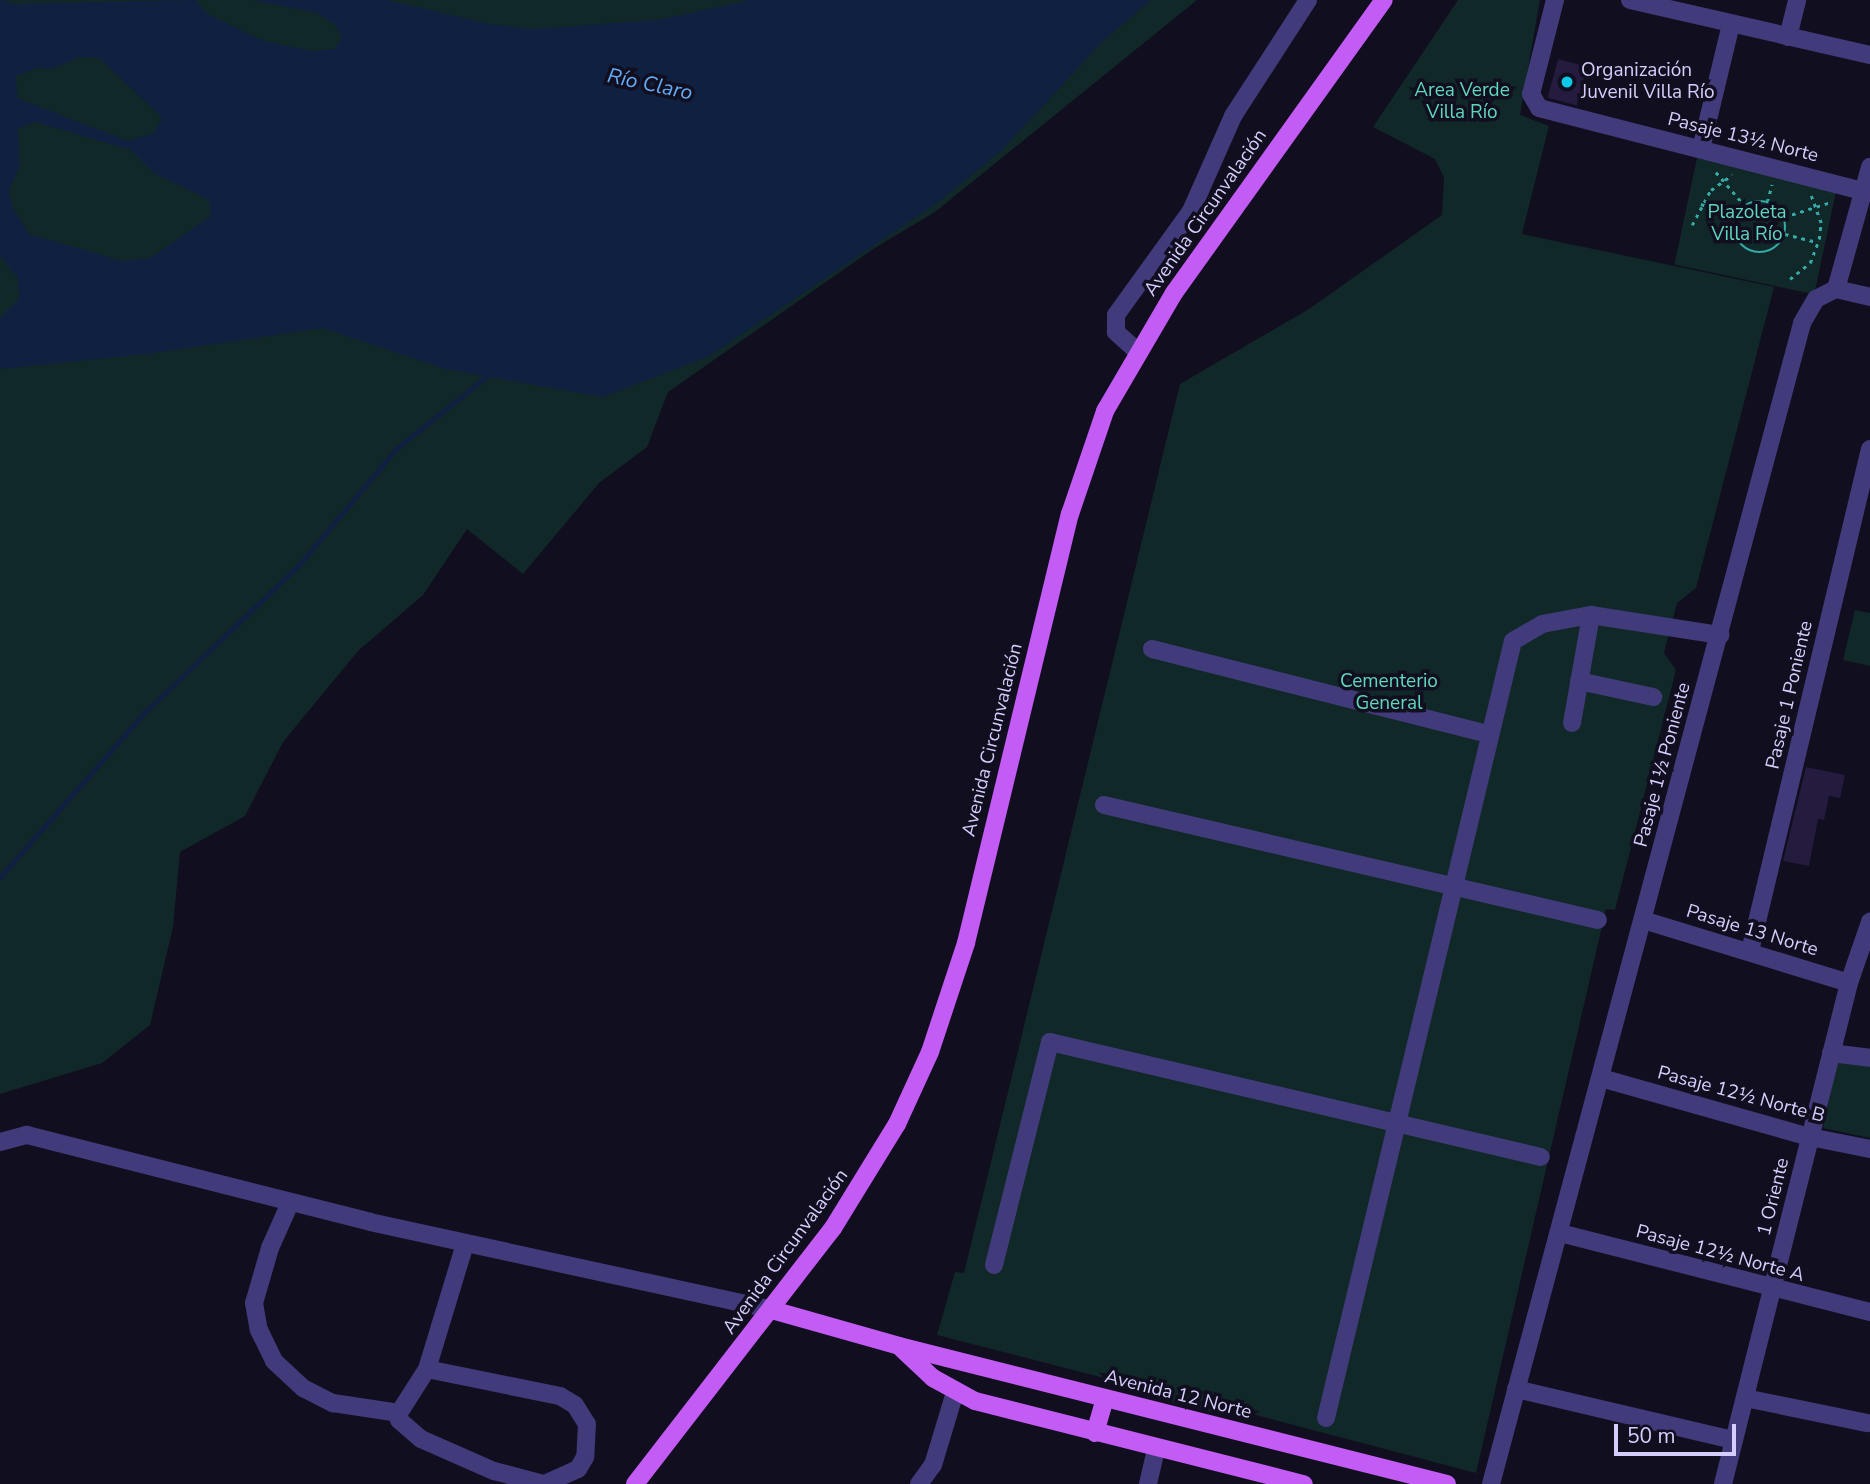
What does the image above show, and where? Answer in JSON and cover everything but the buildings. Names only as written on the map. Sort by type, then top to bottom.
[{"type":"main road","name":"Avenida Circunvalación","points":[[635,1484],[772,1310],[856,1194],[897,1124],[930,1052],[966,943],[1082,471],[1105,411],[1174,293],[1384,0]]},
{"type":"main road","name":"Avenida 12 Norte","points":[[772,1310],[899,1346],[1447,1484]]},
{"type":"main road","name":"Avenida 12 Norte","points":[[899,1346],[933,1378],[955,1392],[991,1406],[1275,1481],[1304,1484]]},
{"type":"main road","points":[[1095,1433],[1105,1398]]},
{"type":"street","points":[[1138,352],[1116,332],[1116,315],[1191,211],[1233,116],[1308,0]]},
{"type":"street","name":"Pasaje 13½ Norte","points":[[1555,0],[1531,94],[1533,102],[1543,110],[1863,191]]},
{"type":"street","points":[[1630,0],[1674,5],[1731,24],[1870,55]]},
{"type":"street","points":[[1788,37],[1797,0]]},
{"type":"street","points":[[1701,149],[1731,24]]},
{"type":"street","points":[[1870,167],[1836,289],[1870,297]]},
{"type":"street","name":"Pasaje 1½ Poniente","points":[[1491,1484],[1802,323],[1816,299],[1836,289]]},
{"type":"street","name":"Pasaje 1 Poniente","points":[[1750,951],[1869,455]]},
{"type":"street","points":[[1326,1418],[1488,734],[1513,641],[1542,624],[1591,615],[1720,635]]},
{"type":"street","points":[[1572,723],[1591,615]]},
{"type":"street","points":[[1152,649],[1488,734]]},
{"type":"street","points":[[1579,681],[1653,697]]},
{"type":"street","points":[[1104,805],[1598,920]]},
{"type":"street","name":"Pasaje 13 Norte","points":[[1643,920],[1849,983]]},
{"type":"street","name":"1 Oriente","points":[[1723,1484],[1849,983],[1870,922]]},
{"type":"street","points":[[993,1265],[1050,1042],[1541,1157]]},
{"type":"street","points":[[1831,1053],[1870,1058]]},
{"type":"street","name":"Pasaje 12½ Norte B","points":[[1601,1078],[1810,1137],[1870,1149]]},
{"type":"street","points":[[0,1142],[27,1135],[465,1244],[772,1310]]},
{"type":"street","points":[[290,1202],[270,1248],[254,1303],[259,1330],[274,1361],[303,1388],[333,1403],[399,1413]]},
{"type":"street","name":"Pasaje 12½ Norte A","points":[[1560,1233],[1772,1290],[1870,1312]]},
{"type":"street","points":[[427,1369],[560,1396],[575,1405],[587,1424],[585,1457],[578,1469],[545,1484],[494,1471],[421,1439],[399,1420],[399,1413],[427,1369],[465,1244]]},
{"type":"street","points":[[1516,1389],[1734,1440]]},
{"type":"street","points":[[919,1484],[933,1465],[955,1392]]},
{"type":"street","points":[[1745,1398],[1867,1423]]},
{"type":"street","points":[[1148,1484],[1156,1448]]},
{"type":"path","points":[[1701,149],[1722,181],[1745,206]]},
{"type":"path","points":[[1692,225],[1701,204],[1722,181],[1740,173]]},
{"type":"path","points":[[1784,217],[1863,191]]},
{"type":"path","points":[[1790,279],[1810,263],[1818,242],[1821,223],[1816,206],[1807,192]]},
{"type":"path","points":[[1767,202],[1784,217],[1785,234],[1770,251],[1756,253],[1737,241],[1735,218],[1745,206],[1767,202]]},
{"type":"path","points":[[1701,204],[1735,218]]},
{"type":"path","points":[[1785,234],[1818,242]]},
{"type":"green space","points":[[0,0],[1197,0],[935,212],[873,249],[668,392],[647,447],[599,483],[523,574],[467,529],[423,595],[358,651],[283,742],[245,816],[180,852],[173,927],[150,1025],[102,1063],[0,1094]]},
{"type":"green space","name":"Cementerio General","points":[[1458,0],[1540,0],[1520,115],[1549,126],[1522,234],[1774,287],[1696,588],[1677,603],[1664,653],[1676,670],[1615,910],[1606,909],[1476,1473],[1218,1405],[1215,1413],[1166,1401],[1166,1394],[937,1335],[955,1272],[964,1273],[1180,384],[1309,309],[1442,215],[1444,177],[1435,159],[1373,127]]},
{"type":"green space","name":"Plazoleta Villa Río","points":[[1697,158],[1837,188],[1814,294],[1674,265]]},
{"type":"green space","points":[[1855,610],[1870,613],[1870,666],[1843,660]]},
{"type":"green space","points":[[1839,1053],[1870,1060],[1870,1138],[1823,1128]]},
{"type":"water","name":"Río Claro","points":[[0,0],[16,4],[195,0],[209,15],[264,41],[312,51],[335,49],[342,37],[335,24],[317,13],[253,0],[387,0],[489,24],[532,29],[657,20],[751,0],[1151,0],[1102,42],[1002,150],[937,203],[709,356],[603,397],[445,369],[323,328],[147,354],[0,369],[0,318],[19,299],[18,278],[0,256]],"holes":[[[80,57],[99,58],[162,117],[154,133],[128,141],[17,98],[16,76],[37,68],[52,69]],[[36,122],[131,150],[154,173],[209,200],[211,216],[150,258],[122,261],[29,234],[13,208],[9,190],[20,166],[18,128]]]},
{"type":"waterway","points":[[0,877],[144,713],[299,565],[397,448],[492,372]]},
{"type":"place","name":"Organización Juvenil Villa Río","points":[[1567,82]]},
{"type":"park label","name":"Area Verde Villa Río","points":[[1462,102]]}]
